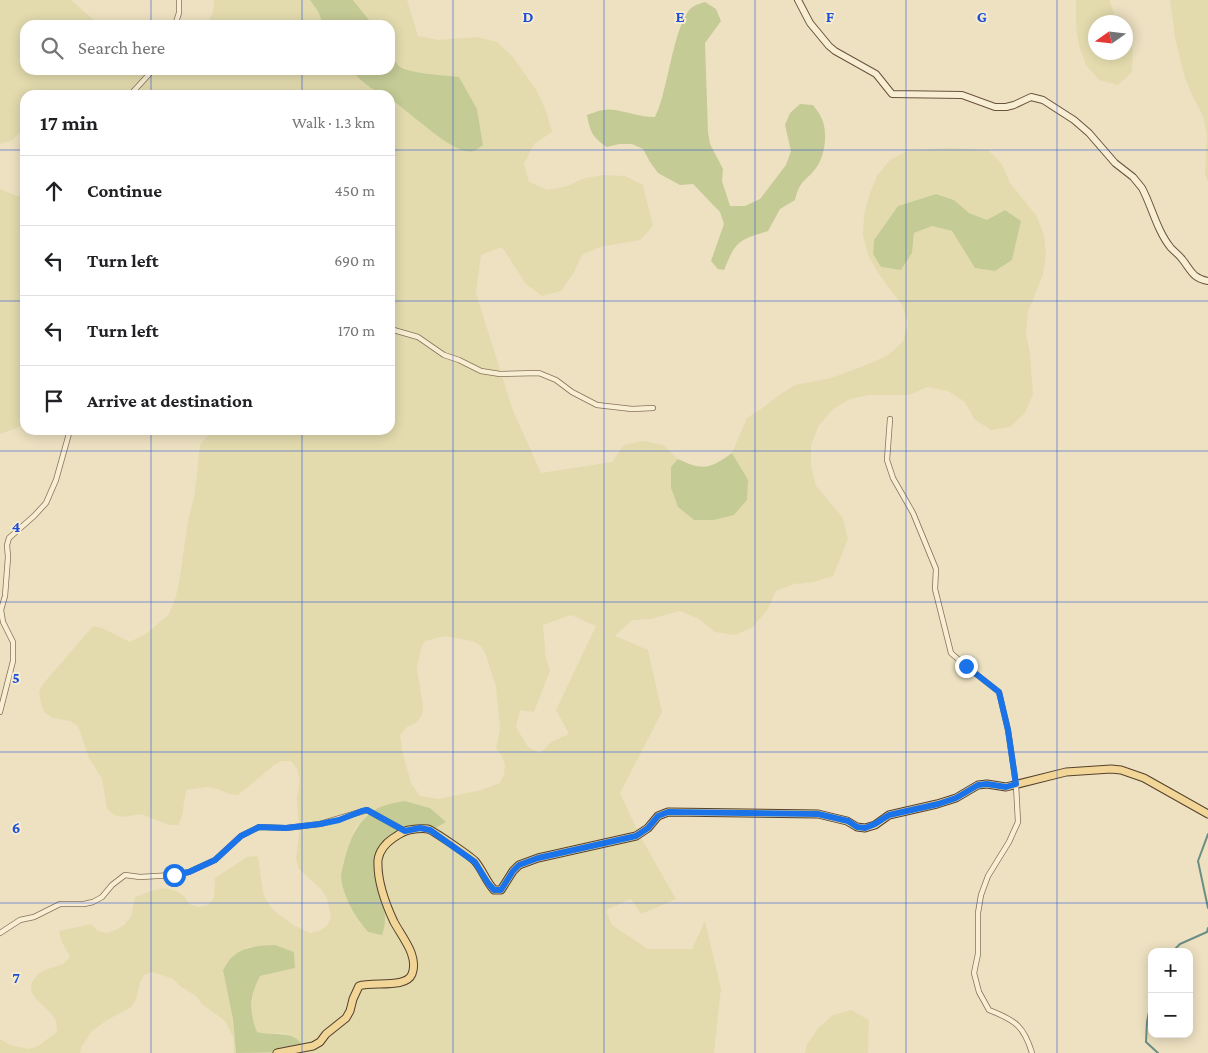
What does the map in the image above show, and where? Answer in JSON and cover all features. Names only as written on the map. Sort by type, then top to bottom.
[{"type":"main road","points":[[798,0],[810,23],[829,46],[876,74],[892,94],[962,95],[1001,107],[1014,105],[1031,97],[1043,100],[1067,115],[1089,133],[1115,162],[1133,177],[1142,188],[1171,247],[1182,258],[1190,272],[1200,279],[1208,281]]},
{"type":"main road","points":[[277,1053],[313,1046],[320,1042],[326,1034],[346,1018],[359,986],[366,984],[402,983],[408,980],[414,964],[412,954],[394,921],[388,905],[380,880],[378,860],[380,852],[388,842],[405,831],[420,828],[430,830],[475,862],[494,890],[501,890],[519,865],[538,858],[636,836],[648,828],[658,816],[668,812],[818,814],[848,821],[857,827],[865,828],[889,815],[956,798],[978,785],[987,784],[1006,787],[1066,772],[1098,769],[1121,770],[1144,778],[1208,814]]},
{"type":"street","points":[[177,20],[179,13],[179,0]]},
{"type":"street","points":[[135,90],[148,75]]},
{"type":"street","points":[[395,331],[418,337],[444,355],[481,371],[500,374],[539,373],[556,380],[572,392],[597,405],[632,409],[653,408]]},
{"type":"street","points":[[890,419],[888,460],[893,478],[913,513],[936,569],[935,589],[951,653],[999,692],[1008,730],[1016,784],[1018,822],[988,876],[981,895],[978,954],[974,973],[979,992],[989,1010],[1007,1017],[1024,1030],[1032,1053]]},
{"type":"street","points":[[0,712],[4,703],[13,660],[13,642],[3,622],[1,610],[5,596],[7,545],[9,538],[46,503],[56,480],[69,435]]},
{"type":"street","points":[[0,933],[20,920],[34,917],[60,904],[93,902],[102,897],[112,885],[126,875],[174,875],[189,872],[215,860],[241,836],[259,827],[286,828],[320,824],[339,820],[367,810],[405,831]]},
{"type":"shaded area","points":[[0,0],[71,0],[94,20],[20,20],[20,75],[356,75],[376,90],[20,90],[20,132],[11,141],[0,144]]},
{"type":"shaded area","points":[[214,0],[310,0],[321,20],[209,20],[213,12]]},
{"type":"shaded area","points":[[353,0],[407,0],[418,36],[438,40],[477,37],[497,42],[513,57],[537,91],[546,111],[552,132],[534,144],[524,164],[529,182],[548,190],[567,186],[585,178],[604,175],[625,176],[643,185],[653,226],[640,240],[600,247],[582,255],[573,274],[561,291],[542,296],[526,284],[502,247],[481,255],[476,293],[512,408],[541,473],[612,462],[624,445],[643,441],[663,445],[678,459],[671,467],[671,488],[678,507],[694,520],[714,520],[734,515],[747,500],[747,480],[732,453],[747,418],[795,385],[831,378],[869,364],[888,355],[903,342],[908,323],[902,305],[878,273],[868,255],[863,235],[864,216],[877,176],[890,160],[907,151],[948,148],[988,150],[1002,164],[1010,183],[1036,215],[1044,234],[1046,254],[1043,274],[1028,312],[1026,334],[1030,353],[1033,394],[1025,413],[1010,427],[991,430],[974,419],[965,402],[948,391],[927,387],[909,395],[869,395],[850,399],[833,409],[819,425],[811,445],[811,465],[816,486],[843,518],[848,539],[833,576],[814,582],[794,584],[776,591],[767,610],[753,627],[735,635],[715,632],[699,619],[680,611],[651,619],[632,620],[615,636],[648,650],[662,712],[620,793],[640,836],[676,899],[641,914],[631,899],[606,910],[612,925],[648,949],[692,949],[705,921],[721,989],[714,1053],[286,1053],[300,1052],[305,1048],[302,1042],[284,1033],[264,1034],[257,1032],[251,1014],[254,987],[260,976],[295,968],[294,952],[275,945],[248,947],[236,954],[226,963],[223,969],[233,1019],[236,1053],[234,1053],[233,1037],[225,1021],[173,979],[153,972],[144,975],[136,1000],[130,1008],[107,1020],[92,1031],[82,1046],[80,1053],[0,1053],[0,1039],[10,1045],[29,1049],[38,1046],[57,1032],[56,1021],[51,1013],[36,999],[31,991],[32,982],[37,975],[63,964],[70,957],[61,940],[59,931],[91,924],[98,931],[107,933],[116,930],[131,917],[135,897],[166,888],[184,896],[189,904],[198,907],[207,905],[214,898],[215,878],[247,857],[258,856],[263,892],[272,909],[293,925],[310,933],[319,931],[327,926],[331,918],[327,898],[321,889],[299,869],[296,859],[300,828],[297,798],[300,779],[297,769],[291,761],[282,761],[274,765],[238,795],[207,787],[186,790],[182,816],[178,825],[169,825],[141,814],[123,817],[114,815],[107,809],[102,779],[89,758],[78,726],[70,721],[53,718],[44,712],[39,692],[43,684],[93,626],[102,628],[130,642],[147,633],[169,614],[176,596],[180,576],[188,521],[195,492],[200,445],[208,435],[395,435],[395,102],[424,126],[453,146],[473,151],[483,144],[477,109],[459,77],[414,72],[396,63],[395,20],[369,20]],"holes":[[[936,194],[954,200],[969,213],[987,220],[1005,210],[1021,221],[1012,260],[995,271],[975,268],[952,231],[932,226],[914,233],[912,253],[901,270],[881,267],[873,254],[874,240],[898,206]],[[571,615],[596,626],[556,710],[569,734],[551,742],[540,753],[528,747],[516,727],[520,710],[534,712],[550,671],[546,658],[543,625]],[[445,636],[472,641],[481,646],[486,655],[496,687],[500,728],[496,748],[502,756],[505,765],[504,775],[500,783],[481,790],[439,799],[420,796],[411,783],[400,735],[407,727],[416,723],[422,715],[423,706],[417,668],[421,648],[425,641]],[[405,801],[430,808],[445,822],[424,832],[403,831],[391,838],[381,855],[379,882],[384,908],[384,928],[381,934],[368,932],[359,922],[345,896],[341,876],[348,847],[356,827],[372,812],[384,806]]]},
{"type":"shaded area","points":[[1076,0],[1109,0],[1115,15],[1088,15],[1088,60],[1133,60],[1132,72],[1118,85],[1099,80],[1086,65],[1079,46],[1076,27]]},
{"type":"shaded area","points":[[1170,0],[1208,0],[1208,181],[1205,174],[1207,135],[1203,116],[1185,78],[1175,38]]},
{"type":"shaded area","points":[[0,189],[20,197],[20,425],[0,434]]},
{"type":"shaded area","points":[[851,1010],[869,1020],[868,1053],[805,1053],[807,1045],[818,1028],[833,1015]]},
{"type":"green space","points":[[310,0],[353,0],[369,20],[321,20]]},
{"type":"green space","points":[[705,2],[716,9],[721,21],[705,43],[708,132],[710,144],[723,169],[722,181],[730,206],[745,206],[760,199],[786,165],[791,151],[785,125],[790,113],[800,104],[813,105],[823,120],[825,133],[821,160],[802,183],[795,200],[780,209],[768,231],[739,243],[735,247],[724,270],[718,269],[711,261],[724,224],[720,212],[693,184],[680,185],[658,173],[643,149],[632,144],[619,144],[607,147],[602,144],[593,134],[587,115],[611,110],[655,117],[664,92],[681,25],[687,13],[694,6]]},
{"type":"green space","points":[[395,60],[399,66],[404,69],[459,77],[477,109],[483,145],[473,151],[465,151],[455,147],[443,140],[395,102],[395,90],[374,90],[356,75],[395,75]]},
{"type":"green space","points":[[936,194],[954,200],[969,213],[987,220],[1005,210],[1021,221],[1012,260],[995,271],[975,268],[952,231],[932,226],[914,233],[912,253],[901,270],[881,267],[873,254],[874,240],[898,206]]},
{"type":"green space","points":[[732,453],[748,480],[747,500],[734,515],[714,520],[694,520],[678,507],[671,488],[671,467],[678,459],[700,467],[712,465]]},
{"type":"green space","points":[[405,801],[430,808],[446,822],[432,829],[404,831],[391,837],[385,847],[379,869],[385,924],[382,935],[368,932],[354,913],[344,892],[341,877],[346,855],[357,828],[366,817],[383,806]]},
{"type":"green space","points":[[275,945],[294,952],[295,968],[260,976],[251,1004],[254,1024],[257,1032],[284,1034],[296,1038],[305,1049],[300,1052],[236,1053],[233,1019],[223,970],[227,962],[238,952],[252,947]]},
{"type":"waterway","points":[[1208,834],[1198,861],[1208,908]]},
{"type":"waterway","points":[[1176,948],[1180,944],[1207,932],[1208,928]]},
{"type":"waterway","points":[[1148,1017],[1146,1042],[1158,1053]]},
{"type":"route","points":[[174,875],[189,872],[215,860],[227,851],[241,836],[259,827],[286,828],[320,824],[339,820],[367,810],[405,831],[420,828],[430,830],[475,862],[494,890],[501,890],[519,865],[538,858],[636,836],[648,828],[658,816],[668,812],[818,814],[848,821],[862,829],[868,828],[889,815],[903,813],[956,798],[978,785],[987,784],[1006,787],[1016,784],[1008,730],[999,692],[966,666]]}]
